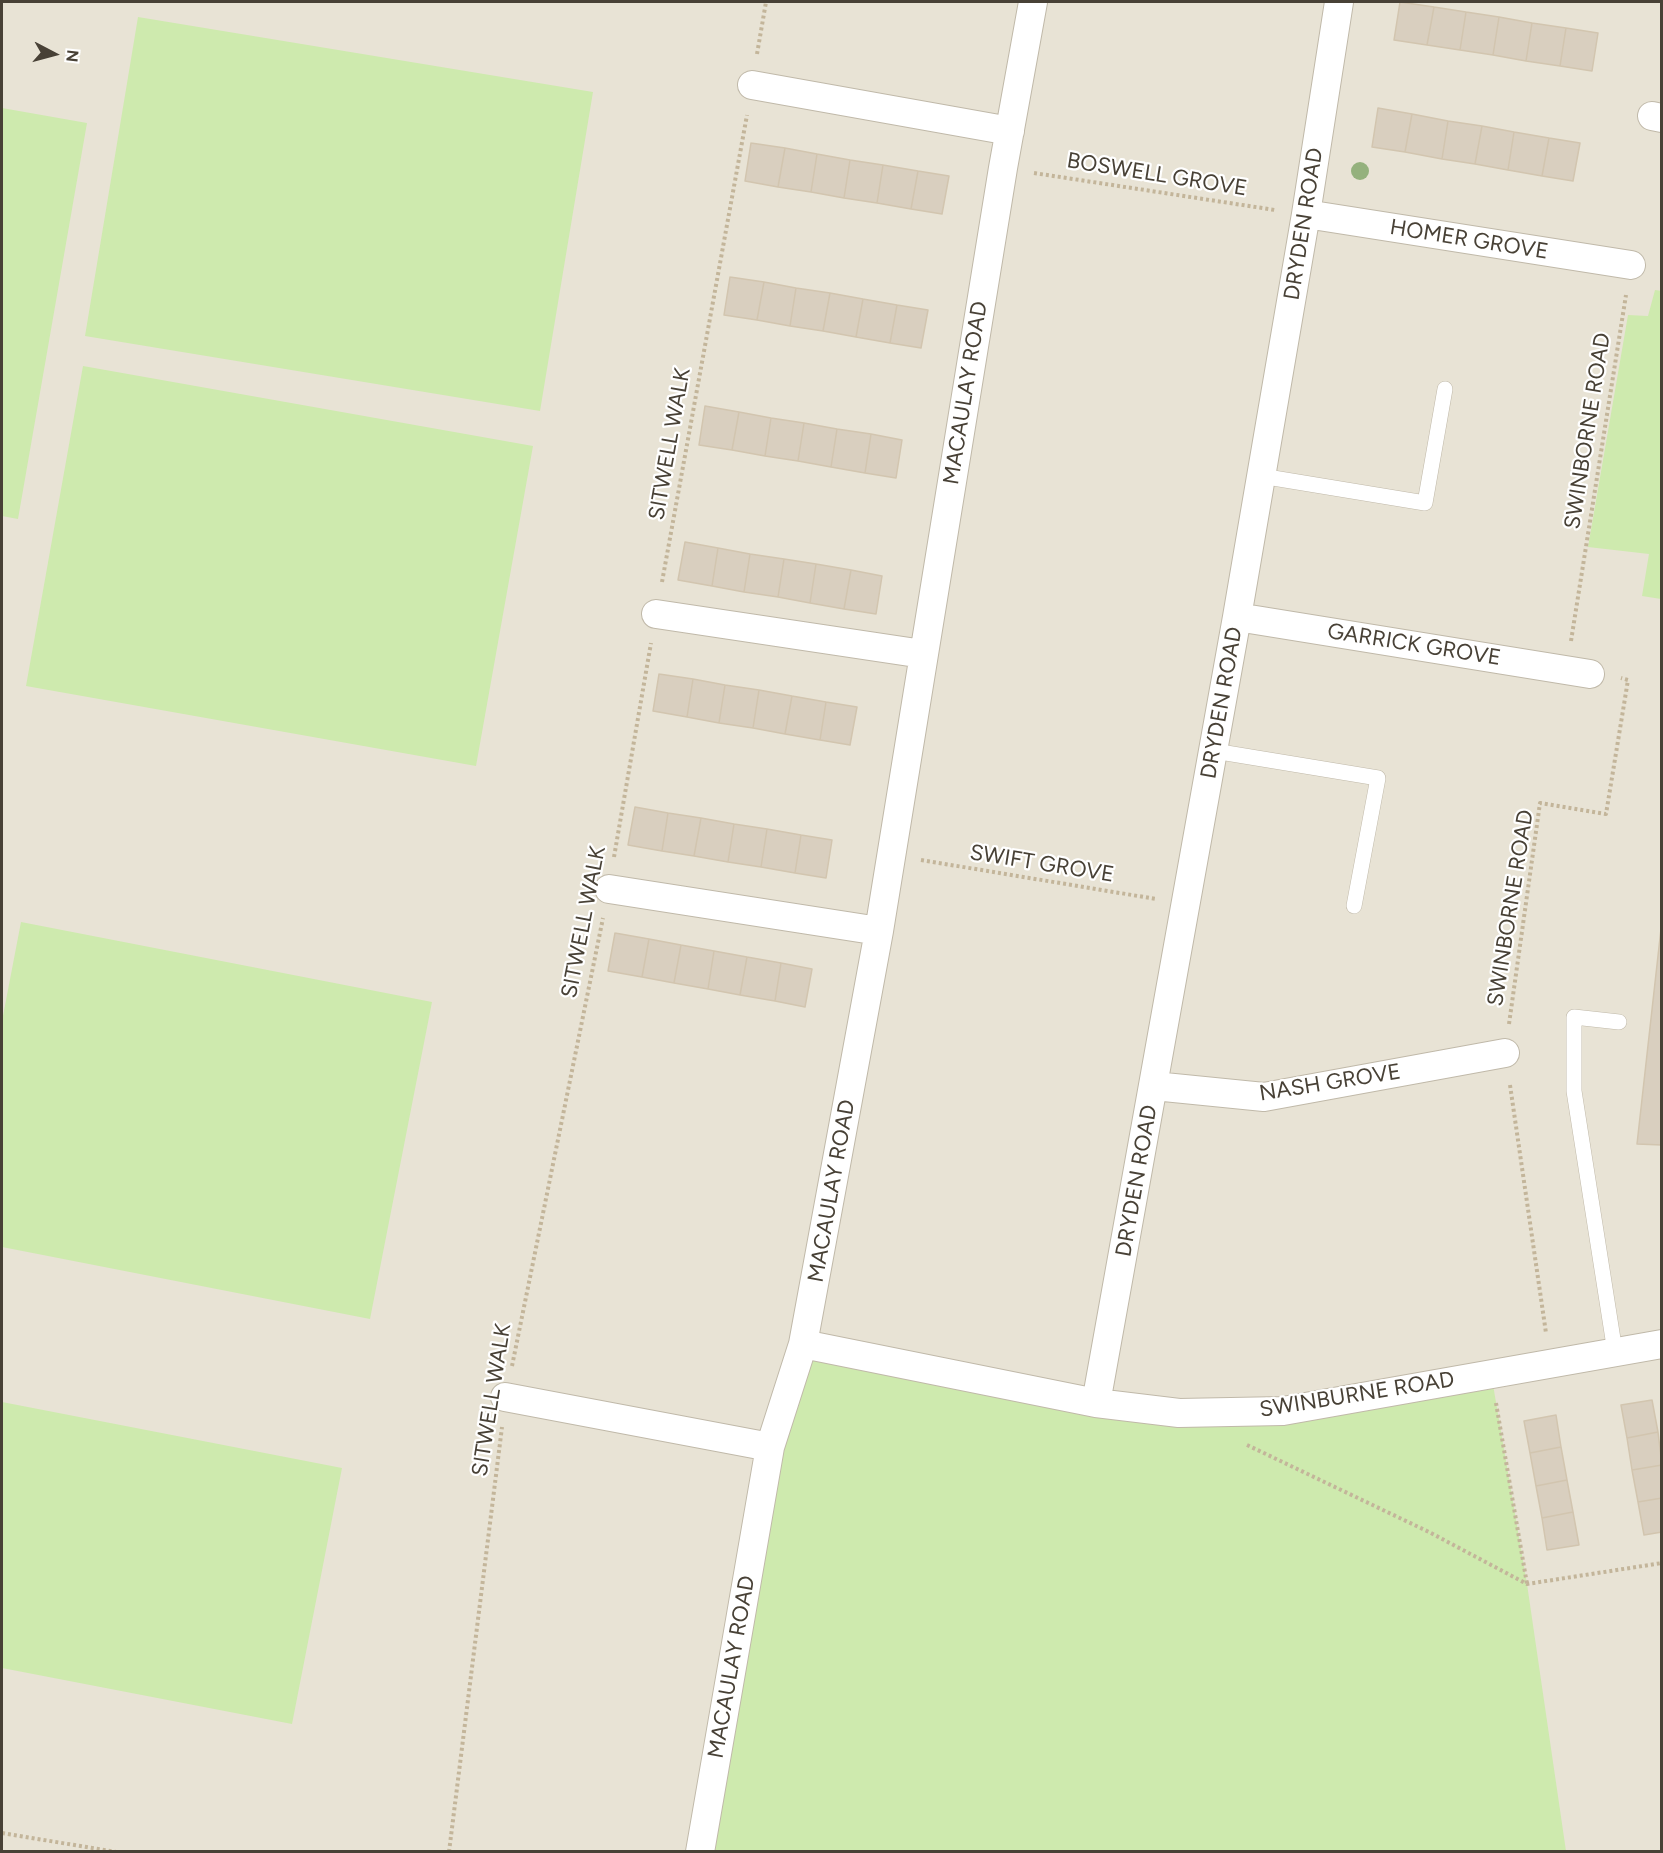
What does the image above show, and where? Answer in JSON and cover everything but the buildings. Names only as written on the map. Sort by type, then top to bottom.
[{"type":"street","name":"MACAULAY ROAD","points":[[700,1851],[770,1447],[803,1344],[879,931],[1003,168],[1033,2]]},
{"type":"street","name":"DRYDEN ROAD","points":[[1096,1402],[1238,617],[1339,2]]},
{"type":"street","points":[[752,85],[1010,131]]},
{"type":"street","name":"HOMER GROVE","points":[[1306,214],[1631,265]]},
{"type":"street","points":[[656,614],[923,654]]},
{"type":"street","name":"GARRICK GROVE","points":[[1238,617],[1590,674]]},
{"type":"street","points":[[609,889],[879,931]]},
{"type":"street","name":"NASH GROVE","points":[[1154,1086],[1264,1097],[1505,1053]]},
{"type":"street","name":"SWINBURNE ROAD","points":[[803,1344],[1096,1402],[1179,1413],[1283,1411],[1662,1344]]},
{"type":"street","points":[[505,1397],[770,1447]]},
{"type":"lane","points":[[1262,476],[1425,503],[1445,389]]},
{"type":"lane","points":[[1214,751],[1377,778],[1354,906]]},
{"type":"lane","points":[[1615,1352],[1574,1092],[1574,1017],[1619,1022]]},
{"type":"path","name":"SITWELL WALK","points":[[449,1851],[505,1397],[609,889],[766,2]]},
{"type":"path","name":"BOSWELL GROVE","points":[[1003,168],[1306,214]]},
{"type":"path","name":"SWINBORNE ROAD","points":[[1551,1363],[1505,1053],[1540,803],[1606,814],[1629,680],[1590,674],[1595,649],[1571,646],[1631,265]]},
{"type":"path","name":"SWIFT GROVE","points":[[891,855],[1187,904]]},
{"type":"path","points":[[1491,1373],[1527,1584]]},
{"type":"path","points":[[1242,1443],[1429,1532],[1527,1584],[1662,1563]]},
{"type":"path","points":[[2,1833],[117,1851]]},
{"type":"shaded area","points":[[2,2],[1661,2],[1661,1851],[2,1852]]},
{"type":"green space","points":[[138,17],[593,92],[540,411],[85,336]]},
{"type":"green space","points":[[2,108],[87,123],[18,519],[2,516]]},
{"type":"green space","points":[[1655,290],[1662,291],[1661,599],[1642,596],[1649,554],[1588,547],[1628,315],[1648,316]]},
{"type":"green space","points":[[83,366],[533,446],[476,766],[26,686]]},
{"type":"green space","points":[[21,922],[432,1002],[370,1319],[2,1247],[2,1021]]},
{"type":"green space","points":[[803,1344],[1096,1403],[1283,1411],[1491,1373],[1527,1584],[1566,1851],[700,1852]]},
{"type":"green space","points":[[2,1402],[342,1468],[292,1724],[2,1668]]}]
